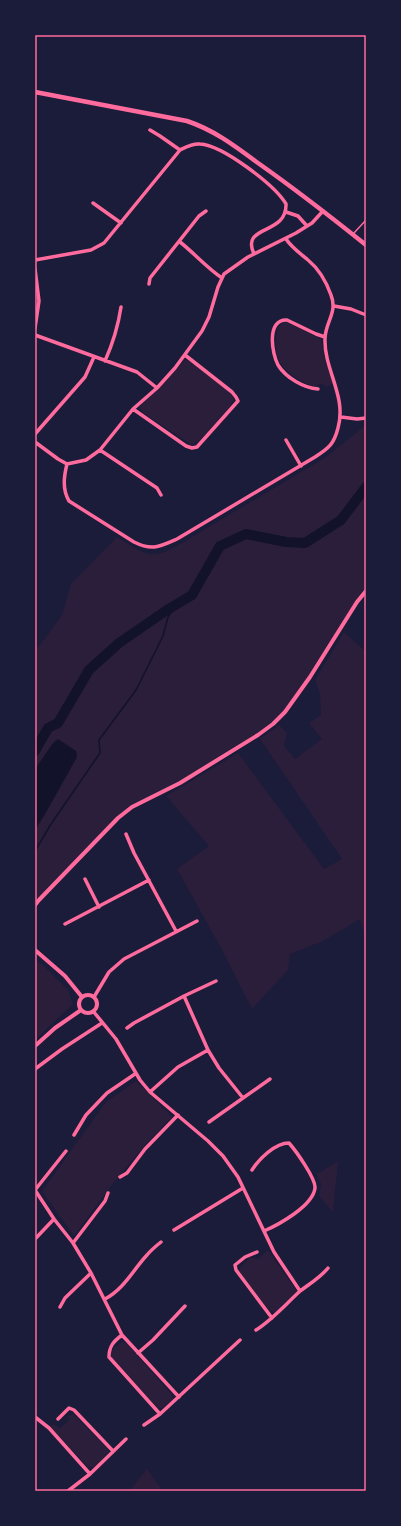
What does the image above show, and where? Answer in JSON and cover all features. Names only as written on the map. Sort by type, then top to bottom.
[{"type":"main road","points":[[35,92],[202,126],[215,133],[279,177],[366,245]]},
{"type":"street","points":[[150,130],[180,150]]},
{"type":"street","points":[[35,260],[91,250],[104,243],[180,150],[190,145],[201,144],[220,150],[237,161],[271,186],[286,204],[286,212],[284,216],[277,223],[258,233],[252,239],[251,246],[254,254]]},
{"type":"street","points":[[93,203],[121,223]]},
{"type":"street","points":[[148,284],[150,278],[180,242],[199,216],[206,211]]},
{"type":"street","points":[[35,442],[67,464],[86,460],[100,450],[133,409],[157,388],[185,355],[202,331],[209,317],[222,278],[228,271],[254,254],[286,239],[307,226],[323,211]]},
{"type":"street","points":[[286,212],[298,216],[307,226]]},
{"type":"street","points":[[67,464],[64,483],[66,496],[69,501],[141,546],[152,548],[162,546],[177,539],[324,452],[334,442],[341,417],[338,392],[326,354],[325,337],[334,306],[331,295],[321,275],[309,261],[293,248],[286,239]]},
{"type":"street","points":[[180,242],[196,254],[214,273],[222,278]]},
{"type":"street","points":[[35,269],[39,301],[35,328]]},
{"type":"street","points":[[334,306],[351,309],[366,315]]},
{"type":"street","points":[[105,361],[113,343],[121,307]]},
{"type":"street","points":[[318,389],[310,388],[291,378],[281,369],[273,353],[274,330],[278,323],[283,320],[287,320],[325,337]]},
{"type":"street","points":[[35,335],[137,372],[157,388]]},
{"type":"street","points":[[133,409],[186,446],[192,448],[197,447],[238,401],[232,392],[185,355]]},
{"type":"street","points":[[35,434],[82,381],[87,374],[94,357]]},
{"type":"street","points":[[341,417],[356,419],[366,418]]},
{"type":"street","points":[[286,440],[301,466]]},
{"type":"street","points":[[100,450],[157,488],[161,495]]},
{"type":"street","points":[[35,905],[98,838],[118,818],[132,807],[180,784],[273,724],[285,712],[310,678],[357,602],[366,591]]},
{"type":"street","points":[[126,834],[134,853],[176,931]]},
{"type":"street","points":[[85,879],[98,907]]},
{"type":"street","points":[[65,924],[149,880]]},
{"type":"street","points":[[93,1011],[96,1006],[94,997],[109,972],[124,959],[197,921]]},
{"type":"street","points":[[35,950],[65,976],[82,997]]},
{"type":"street","points":[[127,1028],[216,980]]},
{"type":"street","points":[[93,1011],[86,1012],[81,1010],[78,1004],[82,997],[89,994],[94,997]]},
{"type":"street","points":[[184,996],[208,1050],[219,1068],[243,1098]]},
{"type":"street","points":[[35,1046],[55,1028],[81,1010]]},
{"type":"street","points":[[93,1011],[116,1039],[135,1074],[150,1092],[208,1141],[223,1156],[238,1178],[274,1252],[300,1291]]},
{"type":"street","points":[[35,1069],[62,1049],[102,1023]]},
{"type":"street","points":[[150,1092],[178,1067],[208,1050]]},
{"type":"street","points":[[74,1135],[86,1115],[107,1093],[135,1074]]},
{"type":"street","points":[[209,1122],[270,1079]]},
{"type":"street","points":[[120,1178],[127,1173],[145,1149],[178,1116]]},
{"type":"street","points":[[252,1170],[257,1162],[273,1149],[284,1143],[289,1143],[314,1181],[315,1188],[313,1194],[305,1204],[291,1217],[264,1231]]},
{"type":"street","points":[[66,1151],[35,1190],[73,1243],[105,1299],[122,1335],[179,1397]]},
{"type":"street","points":[[174,1230],[243,1188]]},
{"type":"street","points":[[73,1243],[106,1201],[108,1193]]},
{"type":"street","points":[[35,1239],[54,1218]]},
{"type":"street","points":[[105,1299],[114,1294],[127,1281],[146,1255],[161,1242]]},
{"type":"street","points":[[257,1252],[245,1257],[235,1266],[236,1270],[272,1318]]},
{"type":"street","points":[[256,1330],[272,1318],[300,1291],[324,1274],[328,1268]]},
{"type":"street","points":[[60,1307],[65,1298],[86,1276],[91,1273]]},
{"type":"street","points":[[138,1353],[153,1340],[185,1306]]},
{"type":"street","points":[[122,1335],[114,1342],[109,1351],[108,1358],[160,1414]]},
{"type":"street","points":[[144,1426],[179,1397],[240,1340]]},
{"type":"street","points":[[58,1418],[69,1408],[74,1410],[113,1451]]},
{"type":"street","points":[[35,1417],[49,1428],[90,1474]]},
{"type":"street","points":[[68,1491],[90,1474],[126,1439]]},
{"type":"lane","points":[[352,234],[366,220]]},
{"type":"shaded area","points":[[283,323],[288,323],[321,339],[325,362],[333,384],[326,387],[319,384],[316,388],[296,378],[282,366],[276,350],[276,339],[278,327]]},
{"type":"shaded area","points":[[185,360],[190,361],[231,393],[234,398],[231,405],[200,440],[192,445],[143,413],[140,408],[141,405],[163,385]]},
{"type":"shaded area","points":[[366,425],[366,591],[310,678],[273,724],[216,762],[132,807],[35,904],[35,650],[62,615],[71,584],[117,537],[147,554],[158,554],[167,551],[326,457]]},
{"type":"shaded area","points":[[344,632],[366,652],[366,938],[360,919],[323,941],[290,954],[288,970],[252,1009],[221,948],[177,869],[209,846],[166,796],[238,753],[324,869],[342,859],[260,739],[279,725],[287,733],[284,746],[295,759],[322,739],[309,723],[321,715],[320,694],[315,680]]},
{"type":"shaded area","points":[[58,739],[76,751],[77,757],[35,830],[35,769],[53,743]]},
{"type":"shaded area","points":[[35,961],[43,965],[68,990],[73,1004],[35,1040]]},
{"type":"shaded area","points":[[136,1081],[172,1117],[145,1145],[114,1182],[74,1236],[42,1191],[106,1102]]},
{"type":"shaded area","points":[[338,1161],[333,1212],[319,1196],[321,1184],[316,1173],[319,1173]]},
{"type":"shaded area","points":[[268,1250],[297,1291],[275,1312],[270,1311],[237,1271],[250,1257],[258,1259]]},
{"type":"shaded area","points":[[123,1342],[128,1345],[172,1395],[173,1399],[163,1408],[158,1408],[111,1357],[114,1348]]},
{"type":"shaded area","points":[[73,1414],[107,1448],[109,1452],[94,1467],[88,1467],[50,1427],[53,1424],[60,1428],[70,1419],[67,1416]]},
{"type":"shaded area","points":[[147,1469],[163,1491],[129,1491]]},
{"type":"waterway","points":[[35,751],[48,728],[58,723],[89,670],[119,643],[167,610],[192,595],[220,546],[246,534],[286,542],[305,543],[341,520],[366,487]]},
{"type":"waterway","points":[[35,851],[51,824],[100,753],[99,740],[136,690],[163,636],[168,617],[177,604]]}]
